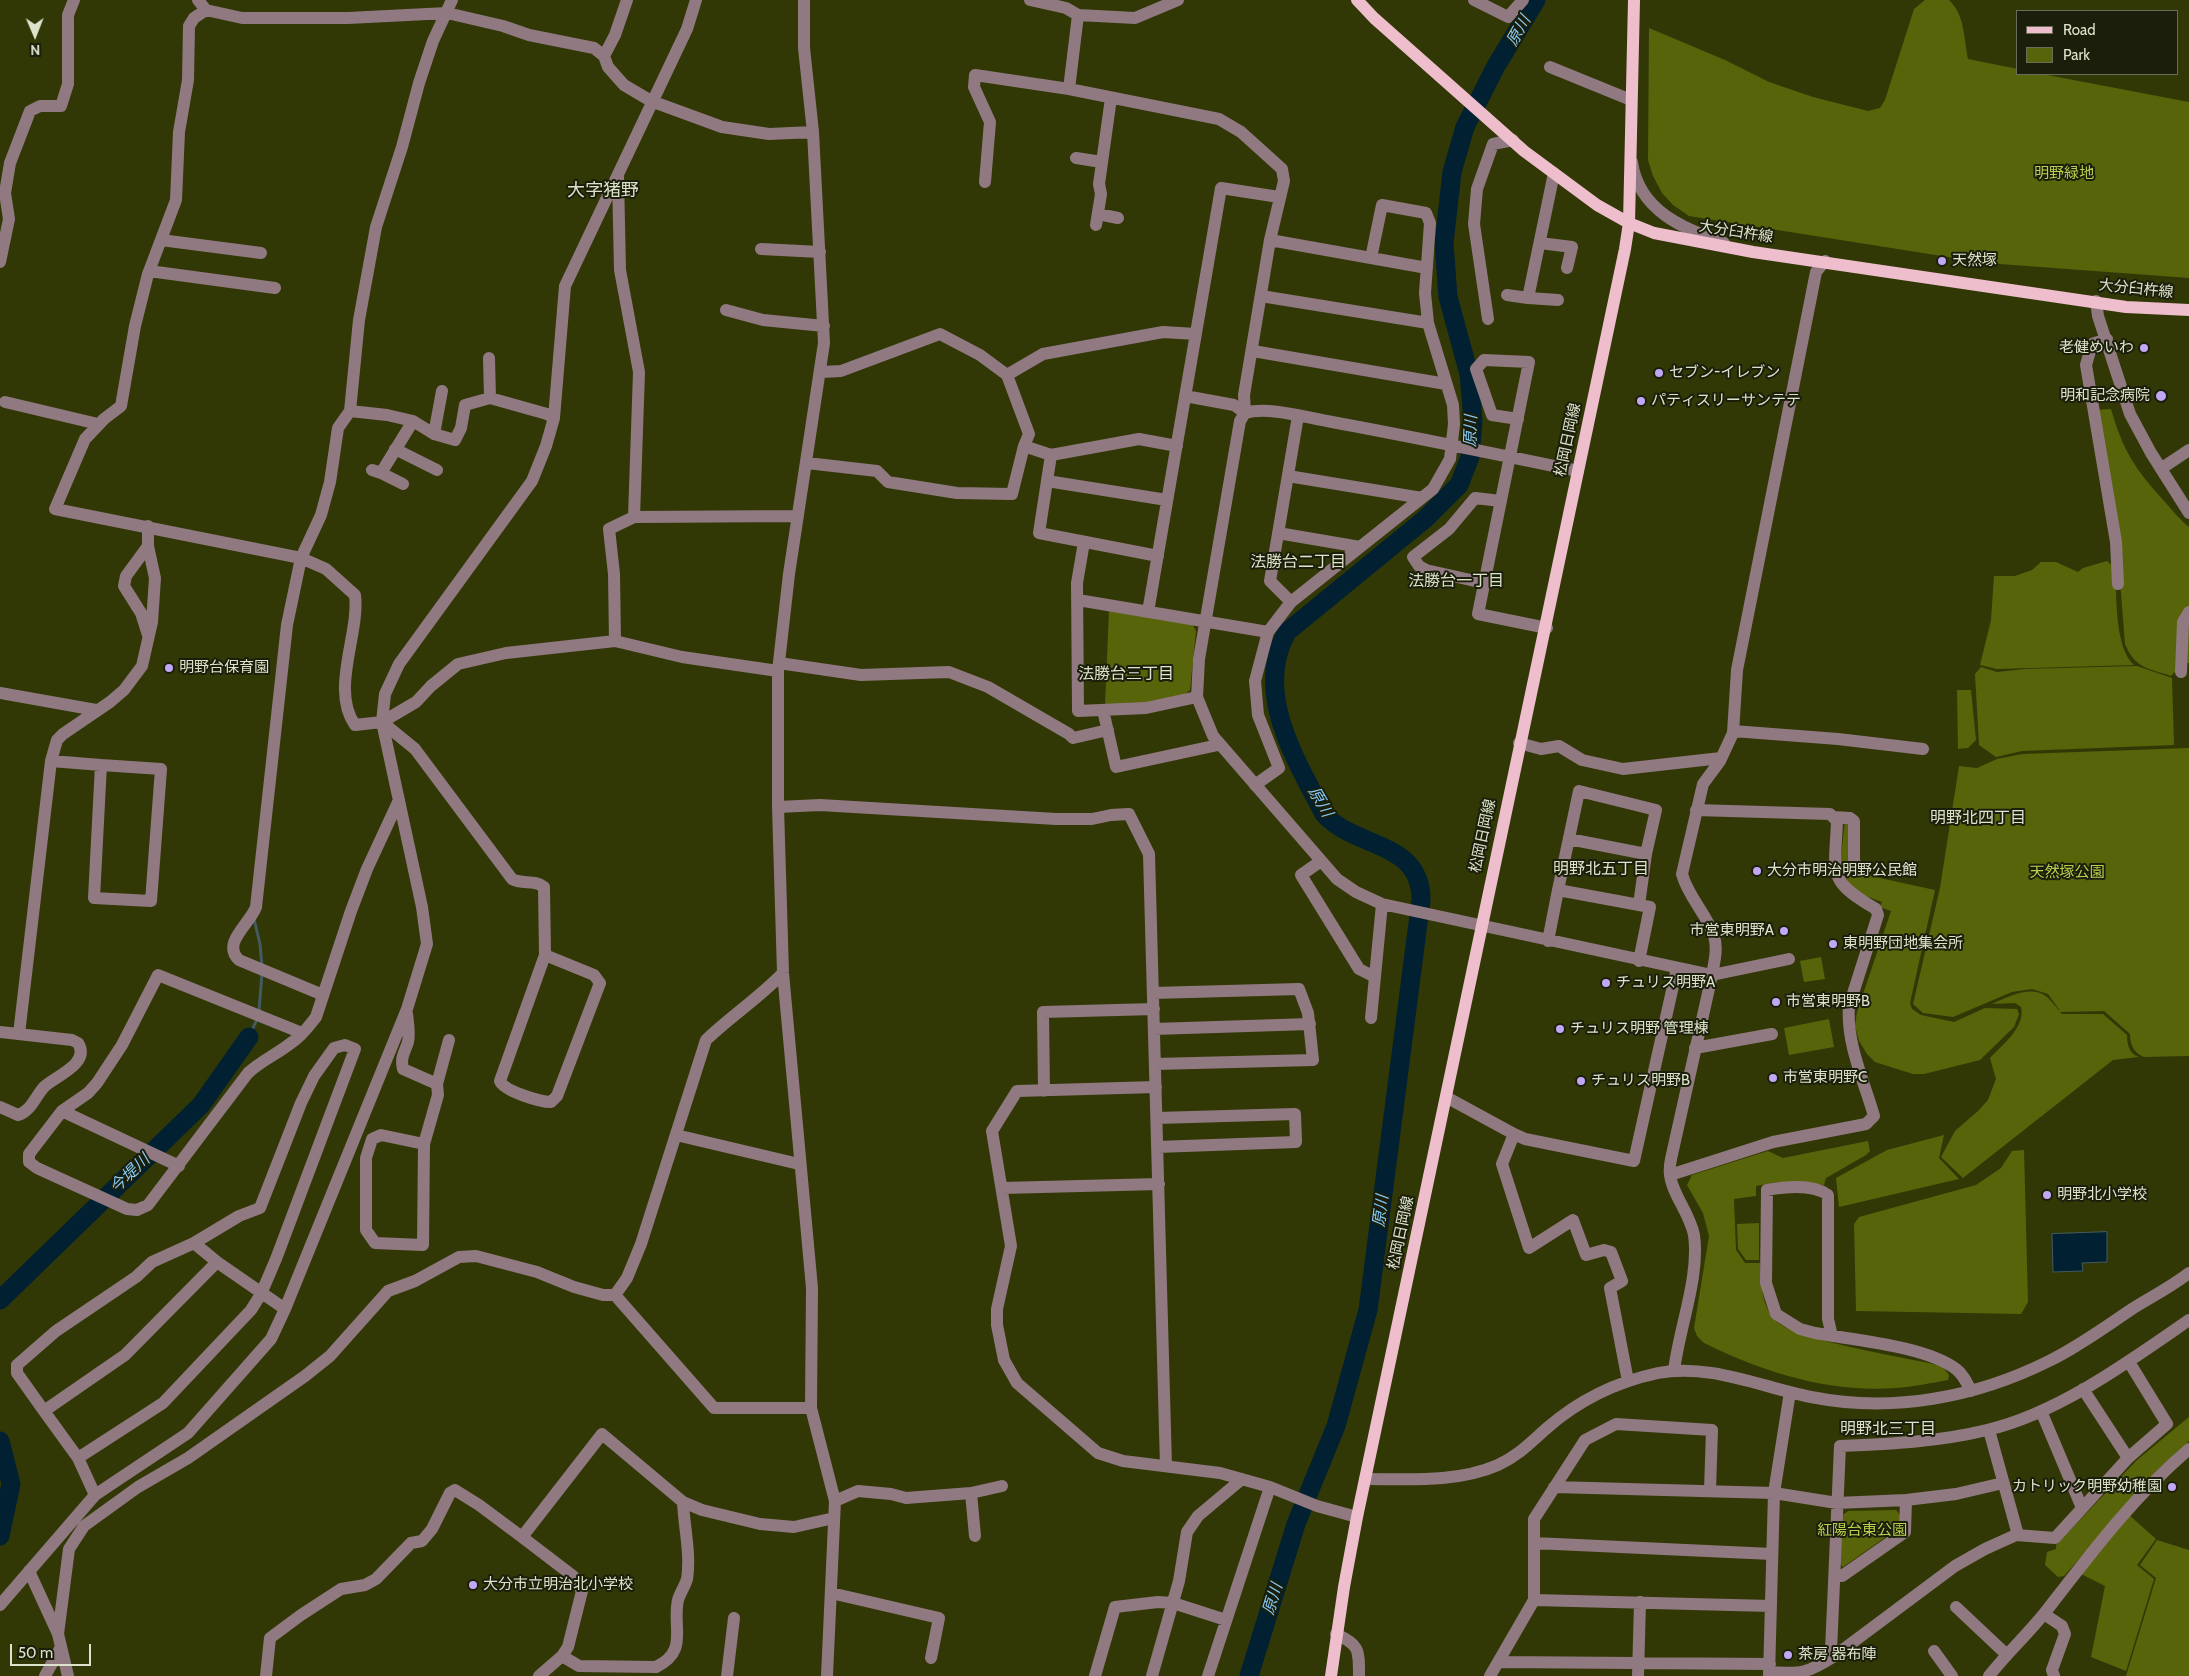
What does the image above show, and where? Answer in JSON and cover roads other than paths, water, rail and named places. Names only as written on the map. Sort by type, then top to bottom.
[{"type":"main road","name":"大分臼杵線","points":[[1357,0],[1374,18],[1513,140],[1554,173],[1597,205],[1628,223],[1654,233],[1753,252],[1825,261],[2126,307],[2189,310]]},
{"type":"main road","name":"松岡日岡線","points":[[1331,1676],[1336,1634],[1357,1517],[1519,744],[1547,628],[1625,249],[1628,223],[1634,0]]},
{"type":"street","points":[[0,262],[9,219],[5,193],[10,162],[30,111],[40,106],[61,106],[68,84],[68,15],[74,0]]},
{"type":"street","points":[[323,995],[239,960],[233,954],[232,949],[233,943],[253,917],[259,895],[288,625],[301,558],[321,515],[330,482],[338,428],[350,411],[360,320],[376,227],[421,75],[433,41],[452,0]]},
{"type":"street","points":[[604,56],[615,35],[627,0]]},
{"type":"street","points":[[0,1605],[95,1495],[188,1433],[271,1339],[285,1309],[407,1009],[427,944],[422,907],[382,722],[385,694],[399,664],[532,480],[546,446],[554,418],[565,286],[651,101],[687,29],[696,0]]},
{"type":"street","points":[[804,0],[804,48],[813,132],[824,326],[822,372],[789,574],[779,667],[778,807],[783,974],[799,1164],[812,1288],[811,1408],[834,1501],[827,1676]]},
{"type":"street","points":[[1030,0],[1066,8],[1078,15],[1135,18],[1178,0]]},
{"type":"street","points":[[1474,0],[1508,17],[1523,0]]},
{"type":"street","points":[[813,132],[769,134],[722,127],[651,101],[624,84],[608,67],[604,56],[594,48],[528,35],[503,26],[447,13],[288,19],[242,18],[202,5],[189,26],[188,80],[179,132],[176,200],[160,240],[135,326],[121,406],[98,424],[85,439],[55,509],[301,558],[326,569],[355,594],[356,606],[346,671],[347,706],[349,717],[355,725],[382,722],[416,702],[431,686],[458,664],[506,653],[615,641],[682,657],[861,675],[949,672],[988,687],[1073,738],[1108,730]]},
{"type":"street","points":[[1069,90],[1078,15]]},
{"type":"street","points":[[1550,67],[1631,100]]},
{"type":"street","points":[[986,182],[990,122],[974,87],[975,75],[1069,90],[1219,119],[1241,132],[1282,169],[1284,181],[1270,240],[1253,351],[1244,395],[1245,413],[1240,421],[1199,658],[1197,697],[1205,721],[1218,745],[1337,879],[1356,892],[1382,904],[1712,975],[1789,959]]},
{"type":"street","points":[[1111,98],[1098,184],[1101,194],[1097,219],[1118,218]]},
{"type":"street","points":[[1488,319],[1474,224],[1477,189],[1493,144],[1513,140]]},
{"type":"street","points":[[1630,148],[1633,170],[1640,186],[1660,213],[1684,228],[1753,252]]},
{"type":"street","points":[[1076,158],[1102,162]]},
{"type":"street","points":[[618,173],[620,270],[639,372],[634,517]]},
{"type":"street","points":[[1528,298],[1554,173]]},
{"type":"street","points":[[1148,612],[1220,188],[1279,197]]},
{"type":"street","points":[[1255,786],[1279,768],[1258,715],[1254,681],[1268,632],[1291,602],[1433,489],[1457,444],[1454,412],[1428,323],[1425,293],[1430,223],[1426,213],[1382,205],[1371,258]]},
{"type":"street","points":[[160,240],[260,253]]},
{"type":"street","points":[[1270,240],[1427,268]]},
{"type":"street","points":[[1540,243],[1572,247],[1567,268]]},
{"type":"street","points":[[761,249],[820,252]]},
{"type":"street","points":[[1674,1371],[1677,1344],[1693,1274],[1694,1249],[1689,1220],[1670,1175],[1674,1140],[1716,950],[1714,936],[1685,884],[1682,874],[1703,784],[1721,758],[1733,731],[1735,694],[1741,652],[1816,272],[1825,261]]},
{"type":"street","points":[[150,271],[275,288]]},
{"type":"street","points":[[1506,295],[1558,300]]},
{"type":"street","points":[[1261,296],[1428,323]]},
{"type":"street","points":[[2096,301],[2130,414],[2151,453],[2189,513]]},
{"type":"street","points":[[726,310],[763,320],[824,326]]},
{"type":"street","points":[[1008,376],[1044,354],[1163,332],[1196,334]]},
{"type":"street","points":[[807,463],[877,472],[888,482],[957,493],[1012,494],[1024,446],[1029,434],[1008,376],[980,355],[940,334],[841,371],[822,372]]},
{"type":"street","points":[[2106,339],[2092,344],[2086,365],[2116,542],[2118,584]]},
{"type":"street","points":[[1253,351],[1446,384]]},
{"type":"street","points":[[489,358],[490,398]]},
{"type":"street","points":[[1518,419],[1492,415],[1476,369],[1484,360],[1529,362],[1518,419],[1478,614],[1547,628]]},
{"type":"street","points":[[434,434],[442,390]]},
{"type":"street","points":[[1185,396],[1234,405],[1245,413]]},
{"type":"street","points":[[350,411],[387,415],[413,421],[434,434],[455,440],[460,428],[465,405],[490,398],[547,414],[554,418]]},
{"type":"street","points":[[6,402],[98,424]]},
{"type":"street","points":[[1245,413],[1257,410],[1298,416],[1457,444],[1510,457],[1578,470]]},
{"type":"street","points":[[1291,602],[1270,581],[1298,416]]},
{"type":"street","points":[[403,484],[377,472],[413,421]]},
{"type":"street","points":[[1024,446],[1051,455],[1139,439],[1177,446]]},
{"type":"street","points":[[395,449],[437,470]]},
{"type":"street","points":[[2162,468],[2189,450]]},
{"type":"street","points":[[1051,455],[1039,533],[1158,556]]},
{"type":"street","points":[[1288,476],[1422,498]]},
{"type":"street","points":[[1047,481],[1168,500]]},
{"type":"street","points":[[1484,583],[1426,570],[1419,566],[1413,557],[1449,529],[1475,498],[1501,501]]},
{"type":"street","points":[[615,641],[614,574],[610,529],[634,517],[798,516]]},
{"type":"street","points":[[19,1034],[51,761],[57,740],[124,690],[142,666],[152,622],[155,578],[148,546],[148,526]]},
{"type":"street","points":[[1278,533],[1360,547]]},
{"type":"street","points":[[1084,542],[1077,583],[1078,711],[1146,708],[1197,697]]},
{"type":"street","points":[[148,546],[126,576],[124,586],[142,613],[149,638]]},
{"type":"street","points":[[1078,600],[1268,632]]},
{"type":"street","points":[[2181,672],[2183,622],[2189,612]]},
{"type":"street","points":[[0,693],[96,710]]},
{"type":"street","points":[[1104,710],[1116,768],[1218,745]]},
{"type":"street","points":[[382,722],[415,749],[512,879],[516,882],[540,883],[544,887],[545,954],[500,1081],[505,1087],[529,1097],[551,1102],[557,1096],[600,983],[594,975],[545,954]]},
{"type":"street","points":[[1733,731],[1923,748]]},
{"type":"street","points":[[1519,744],[1541,749],[1559,746],[1582,760],[1623,769],[1721,758]]},
{"type":"street","points":[[51,761],[161,769],[151,901],[94,898],[101,765]]},
{"type":"street","points":[[1548,941],[1579,791],[1656,810],[1646,854],[1639,905]]},
{"type":"street","points":[[302,1033],[158,975],[122,1046],[97,1083],[88,1093],[62,1111],[28,1154],[29,1162],[37,1168],[127,1209],[137,1210],[148,1205],[156,1197],[248,1073],[259,1063],[293,1043],[302,1033],[316,1017],[351,910],[367,869],[399,800]]},
{"type":"street","points":[[778,807],[820,805],[1056,819],[1129,814],[1149,854],[1166,1466]]},
{"type":"street","points":[[1670,1175],[1772,1142],[1866,1124],[1874,1116],[1851,1037],[1848,1019],[1849,1006],[1878,915],[1876,909],[1849,893],[1837,877],[1835,867],[1837,820],[1830,814],[1696,810]]},
{"type":"street","points":[[1833,817],[1850,818],[1854,821],[1854,862],[1858,867]]},
{"type":"street","points":[[1569,839],[1646,854]]},
{"type":"street","points":[[1321,861],[1301,875],[1359,969],[1375,977]]},
{"type":"street","points":[[1558,890],[1650,907],[1640,961]]},
{"type":"street","points":[[1371,1018],[1382,904]]},
{"type":"street","points":[[1446,1097],[1514,1134],[1557,1146],[1634,1161],[1677,968]]},
{"type":"street","points":[[615,1295],[627,1278],[641,1244],[706,1040],[727,1020],[761,996],[783,974]]},
{"type":"street","points":[[1153,993],[1300,989],[1310,1024],[1314,1060],[1155,1064]]},
{"type":"street","points":[[407,1009],[409,1033],[402,1053],[403,1069],[437,1084]]},
{"type":"street","points":[[1044,1090],[1043,1012],[1154,1009]]},
{"type":"street","points":[[1154,1028],[1310,1024]]},
{"type":"street","points":[[0,1032],[72,1040],[80,1046],[80,1058],[70,1069],[44,1087],[23,1114],[11,1114],[0,1107]]},
{"type":"street","points":[[1695,1048],[1772,1034]]},
{"type":"street","points":[[424,1144],[381,1135],[372,1139],[366,1158],[366,1230],[375,1243],[423,1245],[424,1144],[438,1095],[437,1084],[449,1040]]},
{"type":"street","points":[[78,1458],[163,1403],[251,1310],[261,1294],[356,1049],[345,1046],[334,1048],[314,1076],[290,1130],[260,1208],[239,1216],[194,1243],[152,1262],[136,1277],[56,1331],[17,1365],[18,1373],[78,1458],[95,1495]]},
{"type":"street","points":[[1156,1087],[1017,1091],[992,1131],[1011,1246],[997,1317],[1004,1360],[1008,1370],[1017,1383],[1039,1404],[1098,1452],[1123,1461],[1220,1473],[1270,1487],[1317,1506],[1357,1517]]},
{"type":"street","points":[[62,1111],[179,1166]]},
{"type":"street","points":[[1157,1118],[1295,1114],[1296,1142],[1157,1147]]},
{"type":"street","points":[[676,1134],[799,1164]]},
{"type":"street","points":[[1514,1134],[1502,1164],[1530,1248],[1573,1220],[1586,1256],[1605,1250],[1613,1254],[1622,1281],[1610,1288],[1628,1381]]},
{"type":"street","points":[[1002,1188],[1158,1184]]},
{"type":"street","points":[[1832,1336],[1828,1319],[1828,1195],[1821,1190],[1779,1188],[1767,1190],[1766,1283],[1776,1314],[1800,1329],[1832,1336],[1917,1352],[1946,1362],[1958,1370],[1971,1391]]},
{"type":"street","points":[[194,1243],[261,1294],[285,1309]]},
{"type":"street","points":[[45,1676],[59,1640],[69,1549],[84,1526],[138,1487],[188,1458],[305,1376],[330,1356],[388,1291],[415,1281],[459,1257],[476,1256],[537,1272],[574,1288],[603,1295],[615,1295],[714,1408],[811,1408]]},
{"type":"street","points":[[44,1411],[125,1355],[217,1262]]},
{"type":"street","points":[[1365,1479],[1451,1478],[1496,1466],[1522,1451],[1548,1427],[1589,1397],[1628,1381],[1674,1371],[1707,1373],[1767,1384],[1790,1392],[1834,1400],[1891,1403],[1918,1402],[1971,1391],[2021,1374],[2052,1360],[2189,1274]]},
{"type":"street","points":[[1833,1657],[1840,1446],[1928,1442],[1989,1430],[2041,1411],[2083,1389],[2129,1362],[2189,1320]]},
{"type":"street","points":[[1499,1662],[1638,1670],[1769,1671],[1801,1674],[1810,1671],[1833,1657],[1955,1566],[2018,1535],[2055,1538],[2128,1458],[2167,1424],[2129,1362]]},
{"type":"street","points":[[2083,1389],[2128,1458]]},
{"type":"street","points":[[1769,1671],[1774,1493],[1790,1392]]},
{"type":"street","points":[[2041,1411],[2082,1508]]},
{"type":"street","points":[[1490,1676],[1534,1600],[1534,1519],[1585,1440],[1616,1424],[1712,1430],[1710,1490]]},
{"type":"street","points":[[1989,1430],[2018,1535]]},
{"type":"street","points":[[522,1537],[602,1434],[683,1502],[702,1510],[760,1524],[794,1526],[834,1518]]},
{"type":"street","points":[[1989,1676],[2022,1641],[2074,1572],[2130,1506],[2189,1449]]},
{"type":"street","points":[[1152,1676],[1173,1604],[1187,1532],[1198,1516],[1242,1479]]},
{"type":"street","points":[[1554,1487],[1774,1493],[1837,1503],[1906,1500],[1956,1494],[2003,1483]]},
{"type":"street","points":[[834,1501],[858,1490],[906,1498],[971,1493],[1002,1486]]},
{"type":"street","points":[[1208,1676],[1270,1487]]},
{"type":"street","points":[[266,1676],[270,1638],[341,1589],[365,1585],[376,1579],[411,1543],[422,1541],[432,1529],[450,1493],[455,1490],[473,1500],[522,1537],[573,1576],[581,1586],[581,1601],[568,1647],[562,1656],[539,1676]]},
{"type":"street","points":[[971,1493],[975,1536]]},
{"type":"street","points":[[1835,1576],[1842,1576],[1905,1532],[1906,1500]]},
{"type":"street","points":[[562,1656],[579,1666],[656,1667],[667,1662],[675,1652],[678,1600],[687,1580],[688,1556],[683,1502]]},
{"type":"street","points":[[1534,1543],[1772,1554]]},
{"type":"street","points":[[29,1571],[59,1640],[68,1676]]},
{"type":"street","points":[[831,1593],[939,1618],[931,1658]]},
{"type":"street","points":[[1534,1600],[1771,1606]]},
{"type":"street","points":[[1095,1676],[1115,1607],[1158,1602],[1173,1604],[1226,1620]]},
{"type":"street","points":[[1638,1670],[1640,1602]]},
{"type":"street","points":[[1956,1607],[2007,1655]]},
{"type":"street","points":[[2044,1614],[2062,1626],[2065,1634],[2052,1670],[2054,1676]]},
{"type":"street","points":[[727,1676],[734,1618]]},
{"type":"street","points":[[1336,1634],[1352,1641],[1359,1650],[1359,1676]]},
{"type":"street","points":[[1934,1651],[1952,1676]]},
{"type":"water","points":[[2107,1232],[2107,1262],[2082,1263],[2083,1271],[2053,1272],[2052,1234]]},
{"type":"waterway","name":"原川","points":[[1249,1676],[1296,1524],[1336,1426],[1368,1310],[1421,900],[1418,881],[1410,866],[1384,848],[1337,825],[1324,814],[1291,749],[1282,725],[1276,702],[1274,678],[1278,655],[1287,632],[1425,519],[1459,485],[1470,457],[1473,421],[1469,374],[1448,297],[1444,243],[1452,172],[1465,127],[1496,66],[1536,0]]},
{"type":"waterway","points":[[254,919],[260,944],[262,967]]},
{"type":"waterway","points":[[259,1011],[262,973]]},
{"type":"waterway","points":[[249,1037],[258,1017]]},
{"type":"waterway","name":"今堤川","points":[[0,1300],[201,1105],[249,1037]]},
{"type":"waterway","name":"今堤川","points":[[0,1441],[11,1484],[0,1536]]},
{"type":"place","name":"天然塚","points":[[1942,261]]},
{"type":"place","name":"老健めいわ","points":[[2144,348]]},
{"type":"place","name":"セブン-イレブン","points":[[1659,373]]},
{"type":"place","name":"明和記念病院","points":[[2161,396]]},
{"type":"place","name":"パティスリーサンテテ","points":[[1641,401]]},
{"type":"place","name":"明野台保育園","points":[[169,668]]},
{"type":"place","name":"大分市明治明野公民館","points":[[1757,871]]},
{"type":"place","name":"市営東明野A","points":[[1784,931]]},
{"type":"place","name":"東明野団地集会所","points":[[1833,944]]},
{"type":"place","name":"チュリス明野A","points":[[1606,983]]},
{"type":"place","name":"市営東明野B","points":[[1776,1002]]},
{"type":"place","name":"チュリス明野 管理棟","points":[[1560,1029]]},
{"type":"place","name":"市営東明野C","points":[[1773,1078]]},
{"type":"place","name":"チュリス明野B","points":[[1581,1081]]},
{"type":"place","name":"明野北小学校","points":[[2047,1195]]},
{"type":"place","name":"カトリック明野幼稚園","points":[[2172,1487]]},
{"type":"place","name":"大分市立明治北小学校","points":[[473,1585]]},
{"type":"place","name":"茶房 器布陣","points":[[1788,1655]]},
{"type":"district","name":"大字猪野","points":[[603,191]]},
{"type":"district","name":"法勝台二丁目","points":[[1298,562]]},
{"type":"district","name":"法勝台一丁目","points":[[1456,581]]},
{"type":"district","name":"法勝台三丁目","points":[[1126,674]]},
{"type":"district","name":"明野北四丁目","points":[[1978,818]]},
{"type":"district","name":"明野北五丁目","points":[[1601,869]]},
{"type":"district","name":"明野北三丁目","points":[[1888,1429]]},
{"type":"park label","name":"明野緑地","points":[[2064,174]]},
{"type":"park label","name":"天然塚公園","points":[[2067,873]]},
{"type":"park label","name":"紅陽台東公園","points":[[1862,1531]]}]
